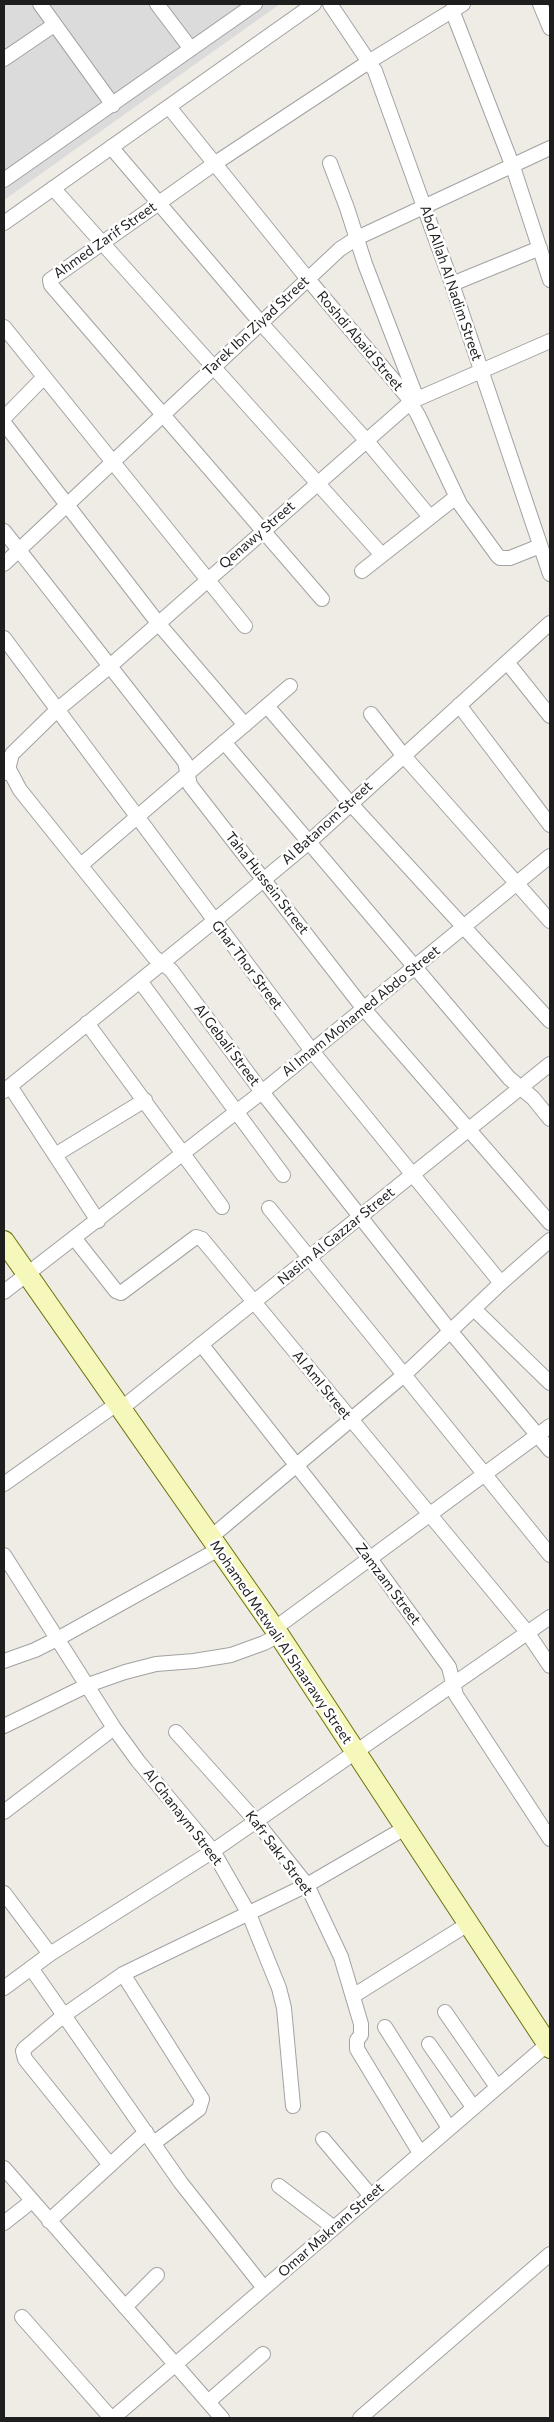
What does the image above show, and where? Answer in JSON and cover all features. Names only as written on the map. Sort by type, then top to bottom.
[{"type":"street","points":[[40,4],[113,105]]},
{"type":"street","points":[[158,4],[190,49]]},
{"type":"street","points":[[4,180],[255,4]]},
{"type":"street","points":[[4,223],[314,4]]},
{"type":"street","name":"Abd Allah Al Nadim Street","points":[[330,4],[370,61],[452,284],[550,574]]},
{"type":"street","points":[[540,4],[550,28]]},
{"type":"street","points":[[458,7],[550,280]]},
{"type":"street","name":"Ahmed Zarif Street","points":[[322,599],[50,284],[51,278],[214,164],[370,61],[458,7]]},
{"type":"street","points":[[4,59],[54,25]]},
{"type":"street","name":"Roshdi Abaid Street","points":[[169,107],[307,278],[414,401],[456,496],[500,558],[510,558],[540,546]]},
{"type":"street","points":[[111,147],[260,322],[366,440],[430,517]]},
{"type":"street","name":"Tarek Ibn Ziyad Street","points":[[4,564],[213,366],[340,249],[357,238],[513,167],[550,148]]},
{"type":"street","points":[[330,163],[414,401]]},
{"type":"street","points":[[53,188],[382,555]]},
{"type":"street","points":[[452,284],[540,248]]},
{"type":"street","points":[[4,327],[245,626]]},
{"type":"street","name":"Qenawy Street","points":[[5,770],[12,754],[57,710],[110,666],[207,578],[366,440],[414,401],[550,341]]},
{"type":"street","points":[[4,418],[44,377]]},
{"type":"street","points":[[4,423],[158,624],[244,725]]},
{"type":"street","points":[[362,571],[456,496]]},
{"type":"street","name":"Taha Hussein Street","points":[[4,531],[184,762],[190,785],[364,1009],[550,1223]]},
{"type":"street","name":"Al Batanom Street","points":[[7,1089],[162,964],[308,842],[550,623]]},
{"type":"street","name":"Ghar Thor Street","points":[[4,638],[312,1051],[502,1282]]},
{"type":"street","points":[[507,662],[550,716]]},
{"type":"street","points":[[81,865],[290,686]]},
{"type":"street","points":[[267,706],[350,804],[550,1020]]},
{"type":"street","points":[[459,706],[550,825]]},
{"type":"street","points":[[370,714],[403,755],[550,921]]},
{"type":"street","points":[[224,742],[509,1078],[533,1098],[550,1119]]},
{"type":"street","name":"Al Gebali Street","points":[[5,770],[154,957],[171,970],[262,1092],[451,1332],[550,1450]]},
{"type":"street","name":"Al Imam Mohamed Abdo Street","points":[[4,1292],[237,1112],[550,856]]},
{"type":"street","points":[[140,981],[283,1174]]},
{"type":"street","points":[[88,1023],[222,1207]]},
{"type":"street","name":"Nasim Al Gazzar Street","points":[[4,1484],[120,1405],[201,1344],[362,1217],[550,1064]]},
{"type":"street","points":[[7,1089],[55,1155],[98,1221]]},
{"type":"street","points":[[55,1155],[145,1100]]},
{"type":"street","points":[[269,1208],[550,1554]]},
{"type":"street","name":"Al Aml Street","points":[[75,1239],[116,1291],[121,1293],[196,1237],[200,1237],[526,1632],[550,1666]]},
{"type":"street","points":[[4,1661],[35,1650],[59,1638],[215,1543],[297,1465],[404,1375],[502,1282],[550,1240]]},
{"type":"street","name":"Mohamed Metwali Al Shaarawy Street","points":[[6,1250],[28,1275],[120,1405],[276,1632],[549,2045]]},
{"type":"street","points":[[474,1309],[550,1383]]},
{"type":"street","name":"Zamzam Street","points":[[201,1344],[371,1560],[449,1667],[459,1700],[550,1839]]},
{"type":"street","points":[[4,1726],[88,1685],[156,1664],[194,1661],[231,1655],[264,1644],[276,1632],[550,1426]]},
{"type":"street","name":"Al Ghanaym Street","points":[[4,1555],[59,1638],[114,1728],[138,1761],[213,1851],[250,1914],[284,2008],[293,2106]]},
{"type":"street","points":[[4,1988],[50,1954],[213,1851],[550,1616]]},
{"type":"street","points":[[6,1806],[114,1728]]},
{"type":"street","name":"Kafr Sakr Street","points":[[176,1732],[256,1820],[307,1885],[338,1950],[353,1996],[363,2029],[357,2040],[357,2049],[420,2152]]},
{"type":"street","points":[[110,2165],[23,2055],[25,2048],[63,2016],[124,1974],[307,1885],[405,1828]]},
{"type":"street","points":[[4,1893],[50,1954]]},
{"type":"street","points":[[353,1996],[468,1924]]},
{"type":"street","points":[[31,1968],[181,2183],[264,2288]]},
{"type":"street","points":[[48,2221],[110,2165],[150,2137],[199,2109],[202,2099],[124,1974]]},
{"type":"street","points":[[445,2012],[497,2086]]},
{"type":"street","points":[[385,2027],[449,2128]]},
{"type":"street","points":[[429,2044],[473,2107]]},
{"type":"street","name":"Omar Makram Street","points":[[112,2418],[497,2086],[549,2045]]},
{"type":"street","points":[[323,2139],[370,2196]]},
{"type":"street","points":[[4,2168],[48,2221],[222,2418]]},
{"type":"street","points":[[279,2186],[333,2227]]},
{"type":"street","points":[[4,2223],[32,2201]]},
{"type":"street","points":[[360,2418],[550,2254]]},
{"type":"street","points":[[125,2307],[157,2275]]},
{"type":"street","points":[[22,2317],[112,2418]]},
{"type":"street","points":[[208,2402],[263,2354]]},
{"type":"shaded area","points":[[4,4],[280,4],[4,200]]}]
